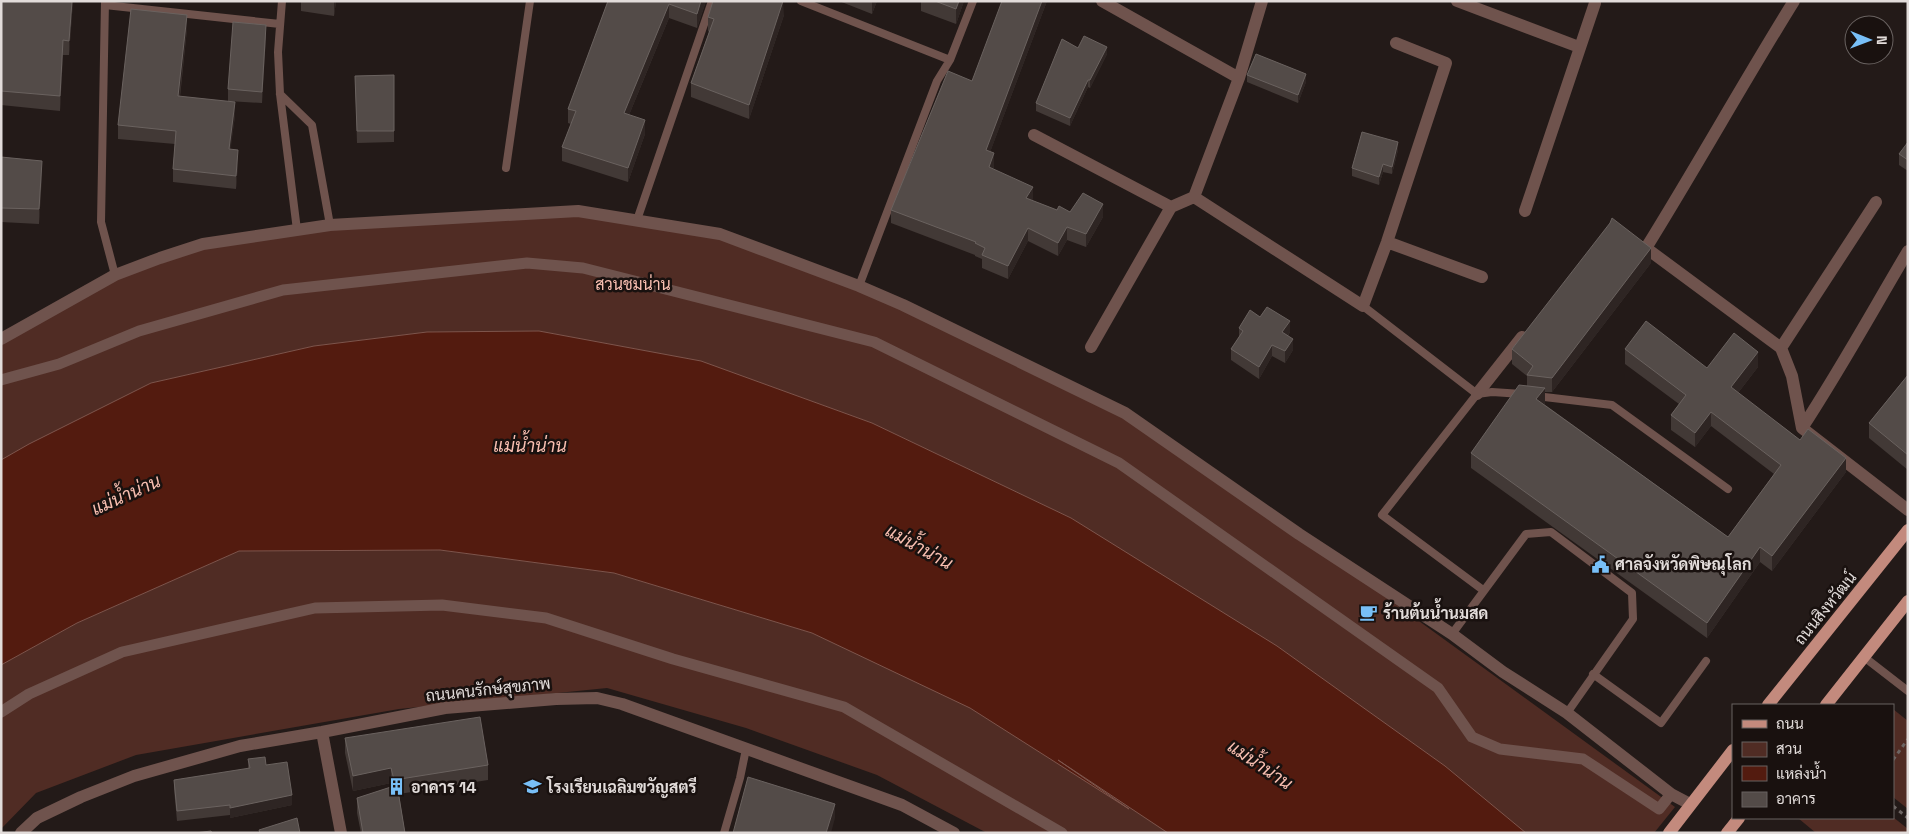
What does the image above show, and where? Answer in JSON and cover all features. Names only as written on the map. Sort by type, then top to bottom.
[{"type":"main road","name":"ถนนสิงหวัฒน์","points":[[1769,704],[1908,530]]},
{"type":"main road","points":[[1827,704],[1908,601]]},
{"type":"main road","points":[[1669,833],[1732,751]]},
{"type":"main road","points":[[1727,833],[1738,819]]},
{"type":"street","points":[[1102,1],[1239,78]]},
{"type":"street","points":[[1091,347],[1170,207],[1194,197],[1239,78],[1262,1]]},
{"type":"street","points":[[1794,1],[1745,80],[1696,168],[1646,248],[1781,348],[1792,376],[1802,428],[1908,510]]},
{"type":"street","points":[[1460,2],[1579,47]]},
{"type":"street","points":[[1525,211],[1595,3]]},
{"type":"street","points":[[1194,197],[1363,306],[1387,242],[1446,62],[1396,44]]},
{"type":"street","points":[[1034,136],[1170,207]]},
{"type":"street","points":[[1781,348],[1876,202]]},
{"type":"street","points":[[1,339],[115,275],[203,244],[330,225],[578,210],[720,234],[859,286],[903,305],[1125,413],[1299,534],[1452,634],[1503,672],[1567,712],[1671,794],[1690,804]]},
{"type":"street","points":[[1387,242],[1482,277]]},
{"type":"street","points":[[1802,428],[1831,384],[1846,354],[1908,251]]},
{"type":"street","points":[[1,380],[59,364],[139,331],[282,290],[527,263],[583,268],[874,342],[1118,463],[1438,688],[1472,737],[1500,749],[1583,759],[1659,810],[1671,794]]},
{"type":"street","points":[[1477,394],[1532,325]]},
{"type":"street","points":[[1,712],[29,694],[122,652],[315,608],[451,606],[546,618],[673,659],[844,707],[1062,833]]},
{"type":"street","name":"ถนนคนรักษ์สุขภาพ","points":[[21,833],[37,818],[80,797],[134,776],[240,746],[445,708],[556,699],[597,698],[622,704],[902,805],[954,833]]},
{"type":"street","points":[[322,732],[340,833]]},
{"type":"lane","points":[[282,1],[278,52],[280,94],[297,230]]},
{"type":"lane","points":[[506,168],[530,1]]},
{"type":"lane","points":[[636,220],[712,1]]},
{"type":"lane","points":[[801,1],[950,60]]},
{"type":"lane","points":[[859,286],[937,81],[950,60],[973,1]]},
{"type":"lane","points":[[115,275],[101,222],[105,3],[280,24]]},
{"type":"lane","points":[[280,94],[312,125],[330,225]]},
{"type":"lane","points":[[1363,306],[1477,394],[1500,392],[1612,405],[1728,489]]},
{"type":"lane","points":[[1477,394],[1382,515],[1483,590]]},
{"type":"lane","points":[[1452,634],[1526,534],[1552,532],[1632,593],[1632,619],[1567,712]]},
{"type":"lane","points":[[1864,657],[1908,691]]},
{"type":"lane","points":[[1594,674],[1660,723],[1706,661]]},
{"type":"lane","points":[[724,833],[740,778],[746,749]]},
{"type":"path","points":[[1894,759],[1908,739]]},
{"type":"path","points":[[1894,807],[1908,818]]},
{"type":"green space","name":"สวนชมน่าน","points":[[578,211],[733,238],[859,286],[1125,413],[1299,534],[1675,807],[1654,833],[1518,833],[1071,518],[872,423],[700,361],[539,331],[427,332],[314,346],[151,383],[1,460],[1,339],[115,275],[203,244],[330,225]]},
{"type":"green space","points":[[440,550],[614,573],[812,633],[995,718],[1191,833],[987,833],[877,775],[746,728],[607,688],[399,709],[136,755],[36,793],[1,829],[1,665],[77,623],[239,551]]},
{"type":"green space","points":[[1894,710],[1908,721],[1908,809],[1894,798]]},
{"type":"green space","points":[[1894,818],[1908,829],[1908,833],[1816,833],[1799,819]]},
{"type":"water","name":"แม่น้ำน่าน","points":[[539,331],[701,361],[872,423],[1071,518],[1277,646],[1445,766],[1526,833],[1168,833],[1058,760],[1129,809],[970,708],[812,633],[614,573],[440,550],[239,551],[77,623],[1,665],[1,460],[151,383],[314,346],[427,332]]},
{"type":"building","points":[[1,1],[72,1],[69,41],[63,40],[60,96],[1,91]]},
{"type":"building","points":[[608,1],[701,1],[697,14],[669,4],[624,113],[645,120],[628,168],[562,147],[576,111],[568,109]]},
{"type":"building","points":[[713,1],[783,1],[749,105],[691,83],[714,19],[708,17]]},
{"type":"building","points":[[935,1],[959,1],[956,9]]},
{"type":"building","points":[[1002,1],[1042,1],[986,150],[994,153],[989,167],[1033,187],[1026,198],[1057,210],[1059,206],[1070,212],[1083,193],[1103,204],[1086,234],[1067,227],[1058,243],[1028,228],[1008,266],[982,255],[985,248],[976,242],[891,210],[948,71],[972,81]]},
{"type":"building","points":[[131,9],[187,15],[178,96],[235,102],[229,149],[238,150],[236,176],[173,169],[176,131],[118,125]]},
{"type":"building","points":[[233,22],[266,25],[262,92],[228,89]]},
{"type":"building","points":[[1084,36],[1107,47],[1090,80],[1088,80],[1070,118],[1036,103],[1062,39],[1078,48]]},
{"type":"building","points":[[1256,54],[1306,74],[1298,95],[1247,75]]},
{"type":"building","points":[[394,75],[394,131],[357,131],[355,76]]},
{"type":"building","points":[[1362,132],[1398,142],[1392,167],[1383,164],[1379,177],[1352,168]]},
{"type":"building","points":[[1908,142],[1908,160],[1899,154]]},
{"type":"building","points":[[1,157],[42,161],[39,209],[1,208]]},
{"type":"building","points":[[1612,218],[1651,248],[1552,378],[1527,375],[1533,366],[1512,349]]},
{"type":"building","points":[[1267,307],[1290,321],[1282,332],[1293,339],[1285,351],[1272,345],[1259,367],[1231,349],[1243,331],[1239,328],[1250,310],[1260,317]]},
{"type":"building","points":[[1646,321],[1707,368],[1734,333],[1758,352],[1731,387],[1800,440],[1808,429],[1846,458],[1772,556],[1760,547],[1707,623],[1471,453],[1519,385],[1545,388],[1536,399],[1728,537],[1781,465],[1711,412],[1695,433],[1671,415],[1686,395],[1625,349]]},
{"type":"building","points":[[1908,375],[1908,455],[1869,423]]},
{"type":"building","points":[[480,717],[488,765],[394,780],[391,768],[353,776],[345,738]]},
{"type":"building","points":[[265,757],[266,765],[287,762],[292,795],[230,808],[230,805],[177,811],[174,780],[250,768],[248,759]]},
{"type":"building","points":[[748,777],[835,804],[826,833],[733,833]]},
{"type":"building","points":[[397,785],[405,833],[363,833],[357,798]]},
{"type":"building","points":[[297,818],[300,833],[260,833],[259,830]]},
{"type":"building","points":[[211,831],[212,833],[195,833]]},
{"type":"place","name":"ศาลจังหวัดพิษณุโลก","points":[[1601,564]]},
{"type":"place","name":"ร้านต้นน้ำนมสด","points":[[1369,613]]},
{"type":"place","name":"อาคาร 14","points":[[397,787]]},
{"type":"place","name":"โรงเรียนเฉลิมขวัญสตรี","points":[[533,787]]}]
